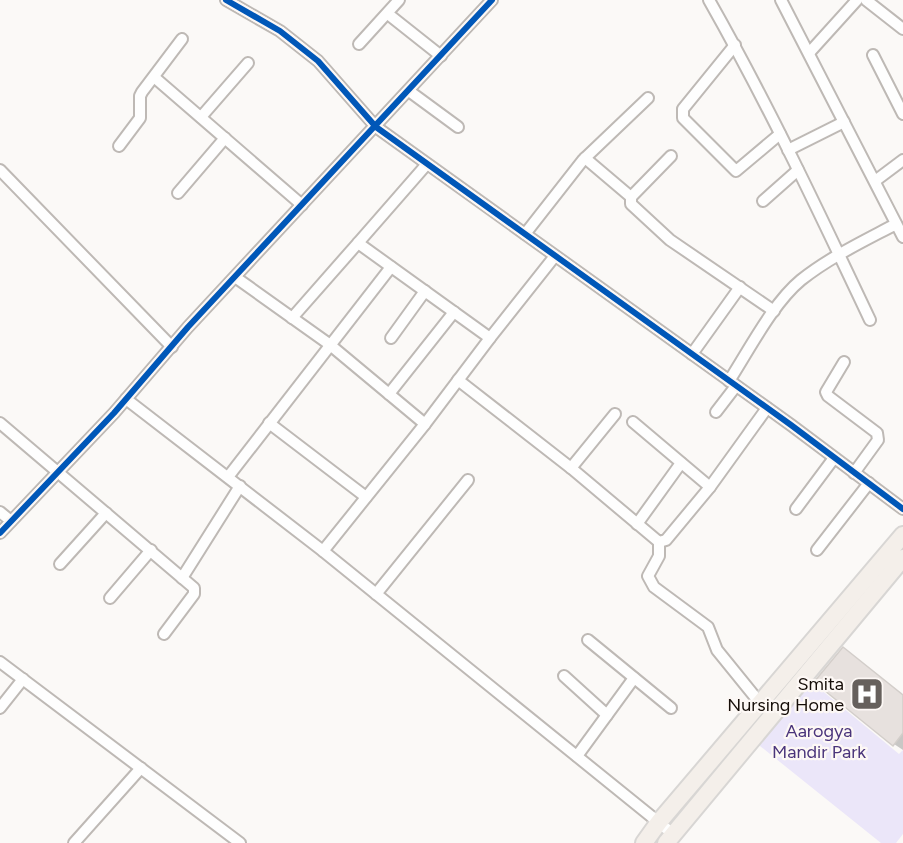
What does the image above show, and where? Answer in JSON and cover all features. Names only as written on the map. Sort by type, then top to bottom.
[{"type":"main road","points":[[669,838],[903,535]]},
{"type":"main road","points":[[644,843],[658,822],[760,703],[784,687],[903,558]]},
{"type":"street","points":[[226,0],[280,31],[318,62],[376,127],[767,408],[903,509]]},
{"type":"street","points":[[359,45],[399,0]]},
{"type":"street","points":[[0,533],[492,0]]},
{"type":"street","points":[[709,0],[735,45],[780,134],[870,320]]},
{"type":"street","points":[[781,0],[903,237]]},
{"type":"street","points":[[809,53],[857,0]]},
{"type":"street","points":[[866,0],[903,29]]},
{"type":"street","points":[[388,14],[441,56]]},
{"type":"street","points":[[119,146],[140,118],[140,96],[182,39]]},
{"type":"street","points":[[735,45],[683,109],[683,118],[736,171],[780,134]]},
{"type":"street","points":[[873,55],[903,114]]},
{"type":"street","points":[[201,117],[248,63]]},
{"type":"street","points":[[154,77],[302,205]]},
{"type":"street","points":[[409,91],[458,127]]},
{"type":"street","points":[[525,234],[585,158],[648,98]]},
{"type":"street","points":[[788,150],[844,122]]},
{"type":"street","points":[[178,193],[225,138]]},
{"type":"street","points":[[671,156],[631,196],[631,204],[654,227],[774,311]]},
{"type":"street","points":[[585,158],[631,196]]},
{"type":"street","points":[[874,181],[903,160]]},
{"type":"street","points":[[292,318],[427,164]]},
{"type":"street","points":[[0,170],[172,347]]},
{"type":"street","points":[[763,201],[798,170]]},
{"type":"street","points":[[716,412],[774,311],[800,281],[839,254],[896,224]]},
{"type":"street","points":[[358,243],[490,338]]},
{"type":"street","points":[[323,551],[555,256]]},
{"type":"street","points":[[228,477],[391,267]]},
{"type":"street","points":[[235,277],[329,344],[425,424]]},
{"type":"street","points":[[692,354],[740,287]]},
{"type":"street","points":[[391,338],[425,291]]},
{"type":"street","points":[[389,394],[454,312]]},
{"type":"street","points":[[844,362],[827,389],[828,396],[878,436],[878,440],[854,473]]},
{"type":"street","points":[[458,380],[659,542],[659,556],[648,576],[654,587],[708,627],[717,650],[760,703]]},
{"type":"street","points":[[126,399],[323,551],[577,756],[658,822],[669,838]]},
{"type":"street","points":[[659,542],[666,540],[710,487],[767,408]]},
{"type":"street","points":[[570,468],[615,414]]},
{"type":"street","points":[[633,422],[710,487]]},
{"type":"street","points":[[0,423],[194,588],[194,594],[164,634]]},
{"type":"street","points":[[269,423],[366,497]]},
{"type":"street","points":[[796,509],[834,458]]},
{"type":"street","points":[[638,524],[681,463]]},
{"type":"street","points":[[376,594],[468,480]]},
{"type":"street","points":[[817,550],[869,483]]},
{"type":"street","points":[[182,578],[240,486]]},
{"type":"street","points":[[0,512],[11,520]]},
{"type":"street","points":[[60,564],[106,513]]},
{"type":"street","points":[[110,598],[151,550]]},
{"type":"street","points":[[588,640],[671,708]]},
{"type":"street","points":[[0,662],[240,843]]},
{"type":"street","points":[[564,676],[607,716]]},
{"type":"street","points":[[577,756],[634,678]]},
{"type":"street","points":[[0,708],[23,680]]},
{"type":"street","points":[[74,843],[141,768]]},
{"type":"green space","name":"Aarogya Mandir Park","points":[[808,679],[899,754],[903,750],[903,834],[896,843],[881,843],[755,742]]},
{"type":"building","points":[[843,647],[903,695],[903,733],[893,746],[814,682]]},
{"type":"cycle path","points":[[226,0],[280,31],[318,61],[376,127],[791,425],[903,509]]},
{"type":"cycle path","points":[[0,533],[114,413],[188,327],[492,0]]},
{"type":"place","name":"Smita Nursing Home","points":[[867,694]]}]
